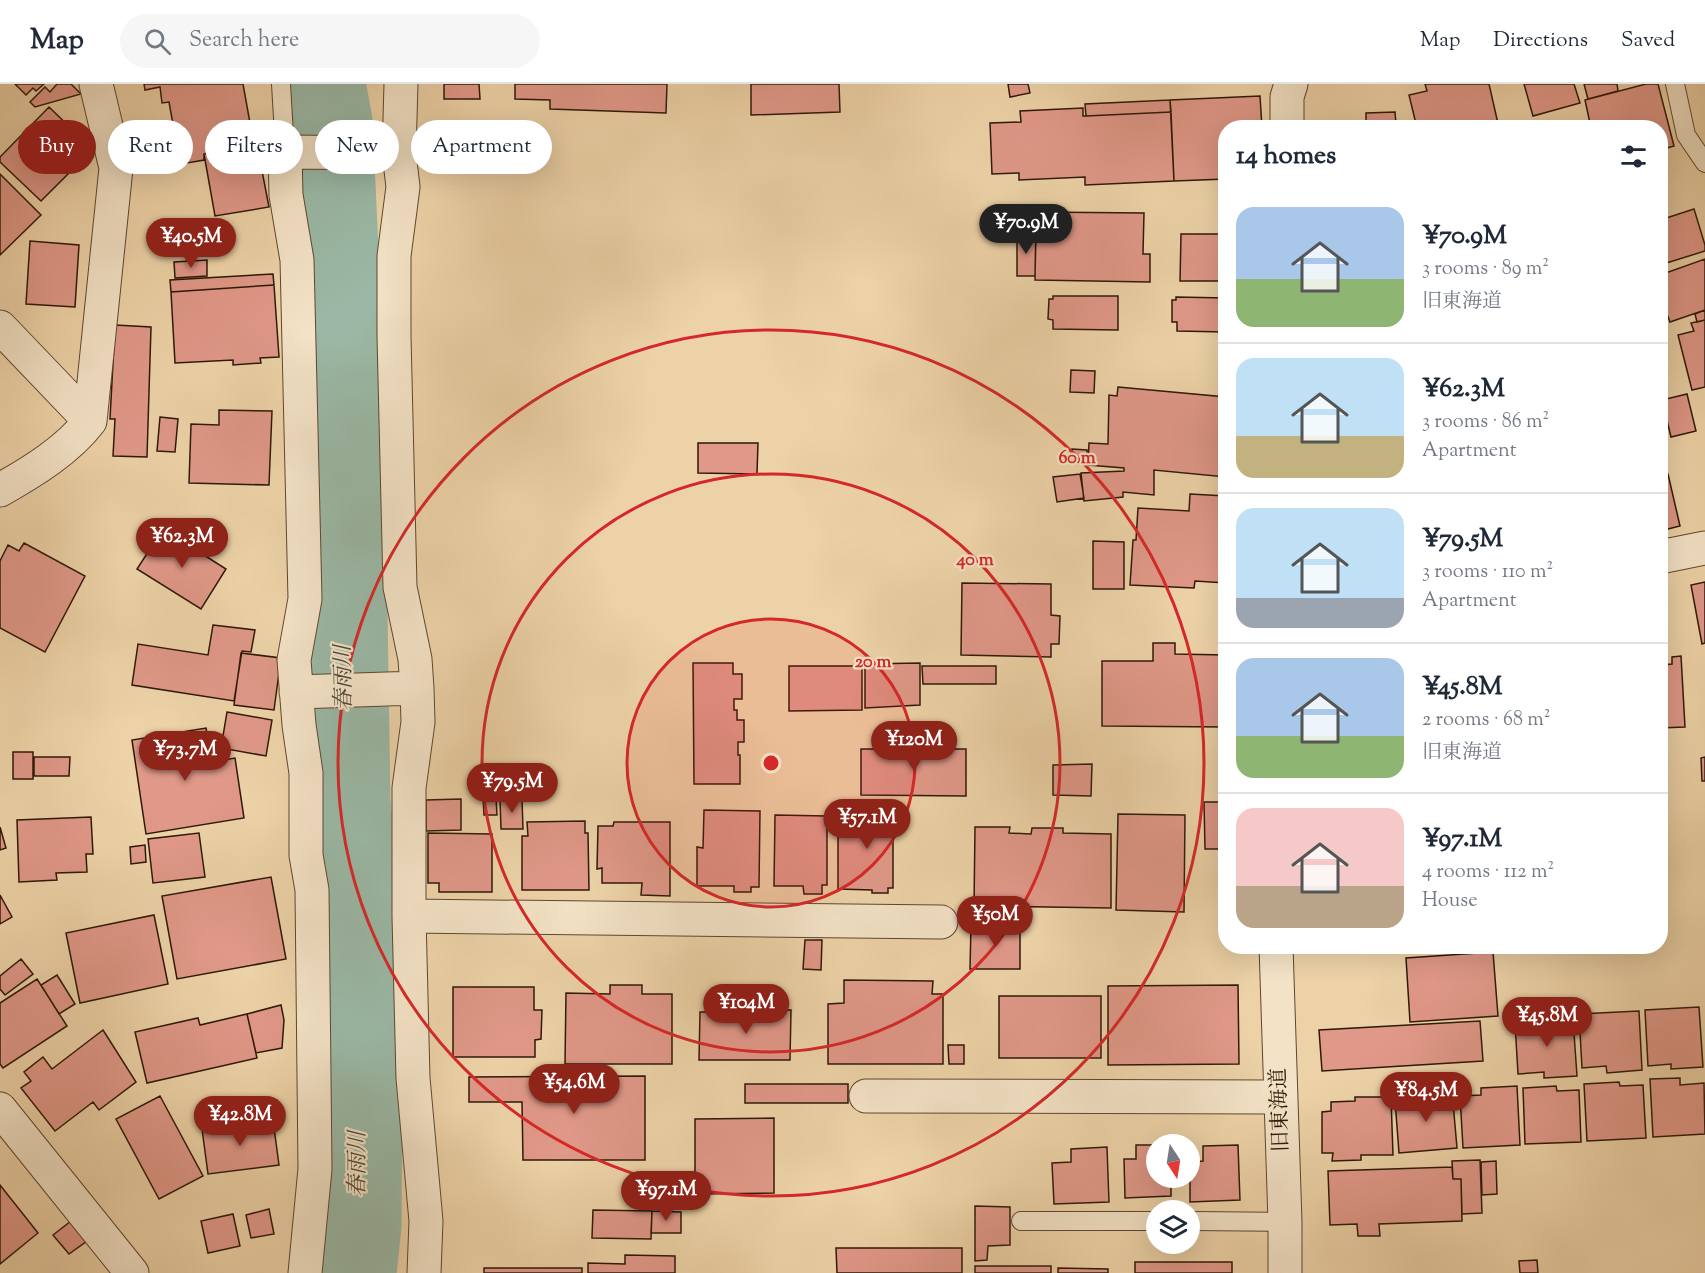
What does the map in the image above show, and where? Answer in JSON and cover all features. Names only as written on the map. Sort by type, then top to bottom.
[{"type":"street","points":[[0,490],[26,475],[70,442],[90,421],[116,168],[96,84]]},
{"type":"street","points":[[395,120],[400,84]]},
{"type":"street","points":[[1287,120],[1287,97],[1291,84]]},
{"type":"street","points":[[289,174],[286,195],[297,260],[305,598],[294,660],[306,692],[298,725],[306,773],[306,855],[312,890],[315,1169],[305,1273]]},
{"type":"street","points":[[397,174],[402,187],[394,256],[400,587],[415,658],[406,689],[418,722],[409,788],[409,916],[413,1078],[426,1221],[424,1273]]},
{"type":"street","points":[[0,327],[90,421]]},
{"type":"street","points":[[1668,555],[1705,548]]},
{"type":"street","points":[[306,692],[406,689]]},
{"type":"street","points":[[409,916],[941,922]]},
{"type":"street","name":"旧東海道","points":[[1276,954],[1285,1273]]},
{"type":"street","points":[[866,1096],[1280,1097]]},
{"type":"street","points":[[0,1109],[132,1273]]},
{"type":"lane","points":[[281,84],[287,120]]},
{"type":"lane","points":[[1674,84],[1686,135],[1705,163]]},
{"type":"lane","points":[[1021,1221],[1146,1221]]},
{"type":"lane","points":[[1200,1221],[1285,1222]]},
{"type":"building","points":[[15,84],[44,84],[36,91],[33,88],[26,95]]},
{"type":"building","points":[[57,84],[71,84],[81,94],[35,107],[30,102],[45,87],[50,92]]},
{"type":"building","points":[[144,84],[243,84],[249,120],[205,120],[204,160],[193,162],[193,120],[172,120],[169,102],[162,103],[160,87],[145,90]]},
{"type":"building","points":[[444,84],[479,84],[480,99],[444,99]]},
{"type":"building","points":[[515,84],[667,84],[666,113],[550,109],[550,100],[515,99]]},
{"type":"building","points":[[751,84],[839,84],[840,112],[751,115]]},
{"type":"building","points":[[1008,84],[1028,84],[1030,93],[1010,97]]},
{"type":"building","points":[[1425,84],[1489,84],[1497,120],[1415,120],[1409,95],[1427,91]]},
{"type":"building","points":[[1524,84],[1574,84],[1580,103],[1533,116]]},
{"type":"building","points":[[1584,84],[1617,84],[1618,91],[1588,99]]},
{"type":"building","points":[[1646,84],[1658,84],[1667,120],[1589,120],[1585,100]]},
{"type":"building","points":[[1260,96],[1262,120],[1218,120],[1218,179],[1174,181],[1170,100]]},
{"type":"building","points":[[1170,100],[1171,112],[1086,116],[1085,104]]},
{"type":"building","points":[[49,107],[62,120],[36,120]]},
{"type":"building","points":[[1083,108],[1083,116],[1171,112],[1174,181],[1085,185],[1085,177],[1019,180],[1019,173],[992,174],[990,123],[1021,122],[1020,111]]},
{"type":"building","points":[[1395,112],[1396,120],[1366,120],[1366,113]]},
{"type":"building","points":[[1668,123],[1674,146],[1668,148]]},
{"type":"building","points":[[18,139],[18,174],[68,174],[41,201],[0,162],[0,157]]},
{"type":"building","points":[[0,174],[41,215],[0,255]]},
{"type":"building","points":[[208,174],[263,174],[269,207],[215,216]]},
{"type":"building","points":[[1694,209],[1705,251],[1668,263],[1668,217]]},
{"type":"building","points":[[1036,212],[1144,213],[1143,254],[1150,254],[1150,282],[1035,280]]},
{"type":"building","points":[[1181,234],[1218,234],[1218,281],[1180,281]]},
{"type":"building","points":[[1017,235],[1036,235],[1035,276],[1017,276]]},
{"type":"building","points":[[30,241],[79,245],[75,307],[26,304]]},
{"type":"building","points":[[1705,259],[1705,310],[1670,322],[1668,272]]},
{"type":"building","points":[[207,260],[207,276],[175,278],[174,262]]},
{"type":"building","points":[[273,274],[274,285],[171,292],[170,280]]},
{"type":"building","points":[[274,285],[279,357],[260,358],[261,363],[233,365],[233,360],[175,363],[171,292]]},
{"type":"building","points":[[1053,296],[1118,296],[1118,330],[1053,329],[1053,320],[1048,319],[1049,299],[1053,299]]},
{"type":"building","points":[[1176,297],[1218,298],[1218,332],[1177,331],[1177,322],[1172,322],[1172,300],[1176,300]]},
{"type":"building","points":[[1705,310],[1705,320],[1697,322],[1695,314]]},
{"type":"building","points":[[1705,320],[1705,387],[1692,390],[1678,335],[1694,331],[1691,323]]},
{"type":"building","points":[[115,325],[151,327],[147,457],[113,456],[115,419],[110,419]]},
{"type":"building","points":[[1071,370],[1095,371],[1094,393],[1070,392]]},
{"type":"building","points":[[1118,387],[1218,396],[1218,476],[1154,470],[1154,495],[1123,492],[1123,497],[1084,501],[1081,473],[1124,471],[1124,468],[1088,465],[1089,443],[1108,444],[1109,395],[1117,396]]},
{"type":"building","points":[[1687,394],[1696,431],[1671,437],[1668,425],[1668,399]]},
{"type":"building","points":[[219,410],[272,411],[269,485],[189,483],[191,424],[219,425]]},
{"type":"building","points":[[160,417],[178,419],[175,452],[157,451]]},
{"type":"building","points":[[698,443],[758,443],[757,474],[698,473]]},
{"type":"building","points":[[1072,449],[1087,450],[1087,462],[1072,462]]},
{"type":"building","points":[[1080,474],[1084,498],[1057,502],[1053,477]]},
{"type":"building","points":[[1668,474],[1680,526],[1668,529]]},
{"type":"building","points":[[1190,494],[1218,496],[1218,582],[1195,581],[1194,588],[1130,585],[1138,508],[1189,511]]},
{"type":"building","points":[[163,529],[226,569],[201,609],[137,569]]},
{"type":"building","points":[[1093,541],[1124,542],[1124,589],[1093,589]]},
{"type":"building","points":[[24,543],[85,576],[45,652],[0,628],[0,561],[8,545],[19,551]]},
{"type":"building","points":[[1705,582],[1705,643],[1702,644],[1691,585]]},
{"type":"building","points":[[962,583],[1051,584],[1051,615],[1060,616],[1059,644],[1051,644],[1051,657],[961,655]]},
{"type":"building","points":[[213,625],[255,630],[251,652],[242,651],[234,701],[132,685],[138,644],[208,655]]},
{"type":"building","points":[[1153,643],[1175,643],[1175,654],[1218,655],[1218,727],[1102,726],[1102,661],[1153,661]]},
{"type":"building","points":[[241,653],[281,658],[274,710],[234,705]]},
{"type":"building","points":[[1681,656],[1685,727],[1668,728],[1668,664],[1672,664],[1672,657]]},
{"type":"building","points":[[693,663],[733,663],[733,674],[742,674],[742,699],[734,699],[737,720],[744,720],[744,742],[738,742],[740,784],[694,784]]},
{"type":"building","points":[[920,663],[920,705],[865,708],[865,664]]},
{"type":"building","points":[[789,666],[862,666],[862,710],[789,711]]},
{"type":"building","points":[[922,666],[996,666],[996,684],[923,684]]},
{"type":"building","points":[[227,712],[272,720],[266,756],[221,748]]},
{"type":"building","points":[[206,728],[212,762],[235,758],[244,818],[146,834],[132,740]]},
{"type":"building","points":[[861,749],[966,749],[966,796],[861,795]]},
{"type":"building","points":[[13,752],[33,752],[33,779],[13,779]]},
{"type":"building","points":[[34,757],[70,757],[69,776],[34,776]]},
{"type":"building","points":[[1705,757],[1705,781],[1702,781],[1701,758]]},
{"type":"building","points":[[1092,764],[1091,796],[1053,795],[1053,765]]},
{"type":"building","points":[[483,798],[496,798],[497,815],[484,815]]},
{"type":"building","points":[[461,799],[461,830],[426,831],[426,800]]},
{"type":"building","points":[[500,799],[522,799],[523,829],[501,829]]},
{"type":"building","points":[[1204,802],[1218,802],[1218,849],[1205,849]]},
{"type":"building","points":[[888,805],[899,805],[899,834],[893,834],[893,888],[888,888],[888,893],[838,889],[838,812],[887,813]]},
{"type":"building","points":[[704,810],[760,811],[759,887],[751,887],[751,892],[734,892],[734,886],[697,886],[697,847],[703,848]]},
{"type":"building","points":[[1118,814],[1185,815],[1184,912],[1116,910]]},
{"type":"building","points":[[775,815],[827,816],[827,885],[822,885],[822,894],[804,894],[803,886],[774,886]]},
{"type":"building","points":[[91,817],[93,854],[86,854],[87,872],[56,873],[57,880],[19,882],[17,820]]},
{"type":"building","points":[[585,821],[585,833],[588,833],[589,890],[522,890],[522,836],[528,836],[527,822]]},
{"type":"building","points":[[614,822],[670,822],[670,896],[641,895],[642,883],[602,883],[602,868],[597,869],[598,826],[613,826]]},
{"type":"building","points":[[0,827],[6,848],[0,850]]},
{"type":"building","points":[[975,827],[1010,827],[1009,833],[1031,834],[1032,828],[1063,828],[1063,833],[1111,834],[1111,908],[974,906]]},
{"type":"building","points":[[199,833],[205,877],[153,883],[148,839]]},
{"type":"building","points":[[428,833],[492,834],[492,892],[439,892],[439,883],[428,883]]},
{"type":"building","points":[[145,845],[146,862],[131,864],[130,847]]},
{"type":"building","points":[[271,877],[286,959],[177,979],[162,896]]},
{"type":"building","points":[[0,895],[12,917],[0,924]]},
{"type":"building","points":[[154,915],[168,984],[80,1003],[66,933]]},
{"type":"building","points":[[971,925],[1020,925],[1020,969],[970,969]]},
{"type":"building","points":[[805,940],[822,940],[821,970],[803,969]]},
{"type":"building","points":[[1493,954],[1498,1016],[1410,1022],[1406,958]]},
{"type":"building","points":[[21,959],[33,974],[5,995],[0,989],[0,976]]},
{"type":"building","points":[[57,975],[75,1004],[59,1014],[41,985]]},
{"type":"building","points":[[37,979],[67,1026],[3,1068],[0,1064],[0,1003]]},
{"type":"building","points":[[844,980],[933,981],[932,994],[943,994],[943,1064],[828,1064],[828,1004],[844,1003]]},
{"type":"building","points":[[610,985],[642,985],[642,994],[672,994],[672,1064],[565,1064],[566,993],[610,994]]},
{"type":"building","points":[[1238,985],[1239,1064],[1108,1065],[1108,986]]},
{"type":"building","points":[[453,987],[534,987],[534,1010],[542,1010],[541,1039],[535,1040],[535,1057],[453,1057]]},
{"type":"building","points":[[999,996],[1101,996],[1101,1058],[999,1058]]},
{"type":"building","points":[[281,1005],[284,1020],[282,1048],[256,1053],[247,1014]]},
{"type":"building","points":[[1699,1007],[1703,1067],[1671,1069],[1671,1064],[1648,1066],[1645,1010]]},
{"type":"building","points":[[740,1009],[791,1010],[790,1060],[699,1060],[700,1012],[740,1012]]},
{"type":"building","points":[[1639,1011],[1642,1070],[1607,1073],[1606,1066],[1582,1068],[1579,1014]]},
{"type":"building","points":[[247,1014],[257,1058],[147,1083],[135,1032],[198,1018],[200,1025]]},
{"type":"building","points":[[1573,1019],[1577,1076],[1544,1078],[1544,1072],[1518,1074],[1515,1023]]},
{"type":"building","points":[[1480,1021],[1483,1061],[1322,1071],[1319,1030]]},
{"type":"building","points":[[103,1030],[136,1082],[99,1110],[93,1102],[55,1131],[21,1088],[31,1081],[24,1072],[43,1057],[52,1069]]},
{"type":"building","points":[[948,1045],[964,1045],[964,1064],[949,1064]]},
{"type":"building","points":[[645,1076],[645,1160],[523,1160],[522,1102],[469,1102],[469,1077]]},
{"type":"building","points":[[1680,1078],[1680,1085],[1704,1083],[1705,1134],[1653,1137],[1650,1079]]},
{"type":"building","points":[[1619,1082],[1620,1086],[1643,1085],[1646,1138],[1587,1141],[1584,1084]]},
{"type":"building","points":[[745,1084],[848,1084],[848,1103],[745,1103]]},
{"type":"building","points":[[1517,1086],[1520,1145],[1463,1148],[1460,1096],[1481,1095],[1481,1088]]},
{"type":"building","points":[[1556,1086],[1557,1091],[1579,1090],[1581,1142],[1525,1144],[1523,1088]]},
{"type":"building","points":[[1452,1091],[1457,1148],[1399,1153],[1395,1100],[1419,1098],[1419,1094]]},
{"type":"building","points":[[160,1096],[203,1176],[159,1199],[116,1119]]},
{"type":"building","points":[[1355,1097],[1391,1097],[1393,1155],[1361,1155],[1361,1160],[1332,1161],[1333,1153],[1322,1153],[1322,1112],[1331,1111],[1331,1102],[1355,1101]]},
{"type":"building","points":[[774,1118],[774,1193],[695,1194],[695,1119]]},
{"type":"building","points":[[273,1120],[279,1165],[208,1174],[202,1129]]},
{"type":"building","points":[[1136,1145],[1146,1145],[1146,1188],[1171,1188],[1171,1196],[1125,1198],[1124,1159],[1136,1159]]},
{"type":"building","points":[[1238,1145],[1240,1200],[1190,1200],[1190,1188],[1200,1188],[1200,1161],[1203,1161],[1203,1146]]},
{"type":"building","points":[[1107,1147],[1109,1202],[1054,1204],[1052,1163],[1071,1162],[1071,1149]]},
{"type":"building","points":[[1480,1160],[1482,1213],[1462,1214],[1461,1179],[1453,1179],[1452,1161]]},
{"type":"building","points":[[1496,1161],[1497,1194],[1482,1195],[1481,1162]]},
{"type":"building","points":[[1452,1167],[1453,1179],[1461,1179],[1462,1221],[1379,1224],[1380,1236],[1358,1236],[1357,1224],[1330,1225],[1328,1171]]},
{"type":"building","points":[[0,1185],[38,1233],[0,1264]]},
{"type":"building","points":[[975,1206],[1010,1207],[1010,1245],[988,1246],[987,1260],[975,1261]]},
{"type":"building","points":[[269,1209],[274,1234],[251,1238],[246,1215]]},
{"type":"building","points":[[593,1210],[652,1211],[651,1239],[592,1238]]},
{"type":"building","points":[[652,1211],[681,1212],[681,1233],[651,1233]]},
{"type":"building","points":[[233,1214],[240,1246],[208,1253],[201,1221]]},
{"type":"building","points":[[71,1221],[87,1241],[69,1254],[53,1235]]},
{"type":"building","points":[[836,1248],[962,1248],[962,1273],[837,1273]]},
{"type":"building","points":[[625,1255],[675,1256],[675,1273],[588,1273],[588,1263],[625,1264]]},
{"type":"building","points":[[1537,1260],[1538,1273],[1520,1273],[1519,1261]]},
{"type":"building","points":[[1135,1262],[1232,1262],[1232,1273],[1135,1273]]},
{"type":"building","points":[[975,1266],[1051,1266],[1051,1273],[975,1273]]},
{"type":"building","points":[[484,1268],[582,1268],[582,1273],[484,1273]]},
{"type":"building","points":[[1058,1268],[1108,1269],[1108,1273],[1058,1273]]},
{"type":"waterway","name":"春雨川","points":[[322,84],[329,122],[340,353],[347,802],[360,956],[358,1225],[353,1273]]}]
